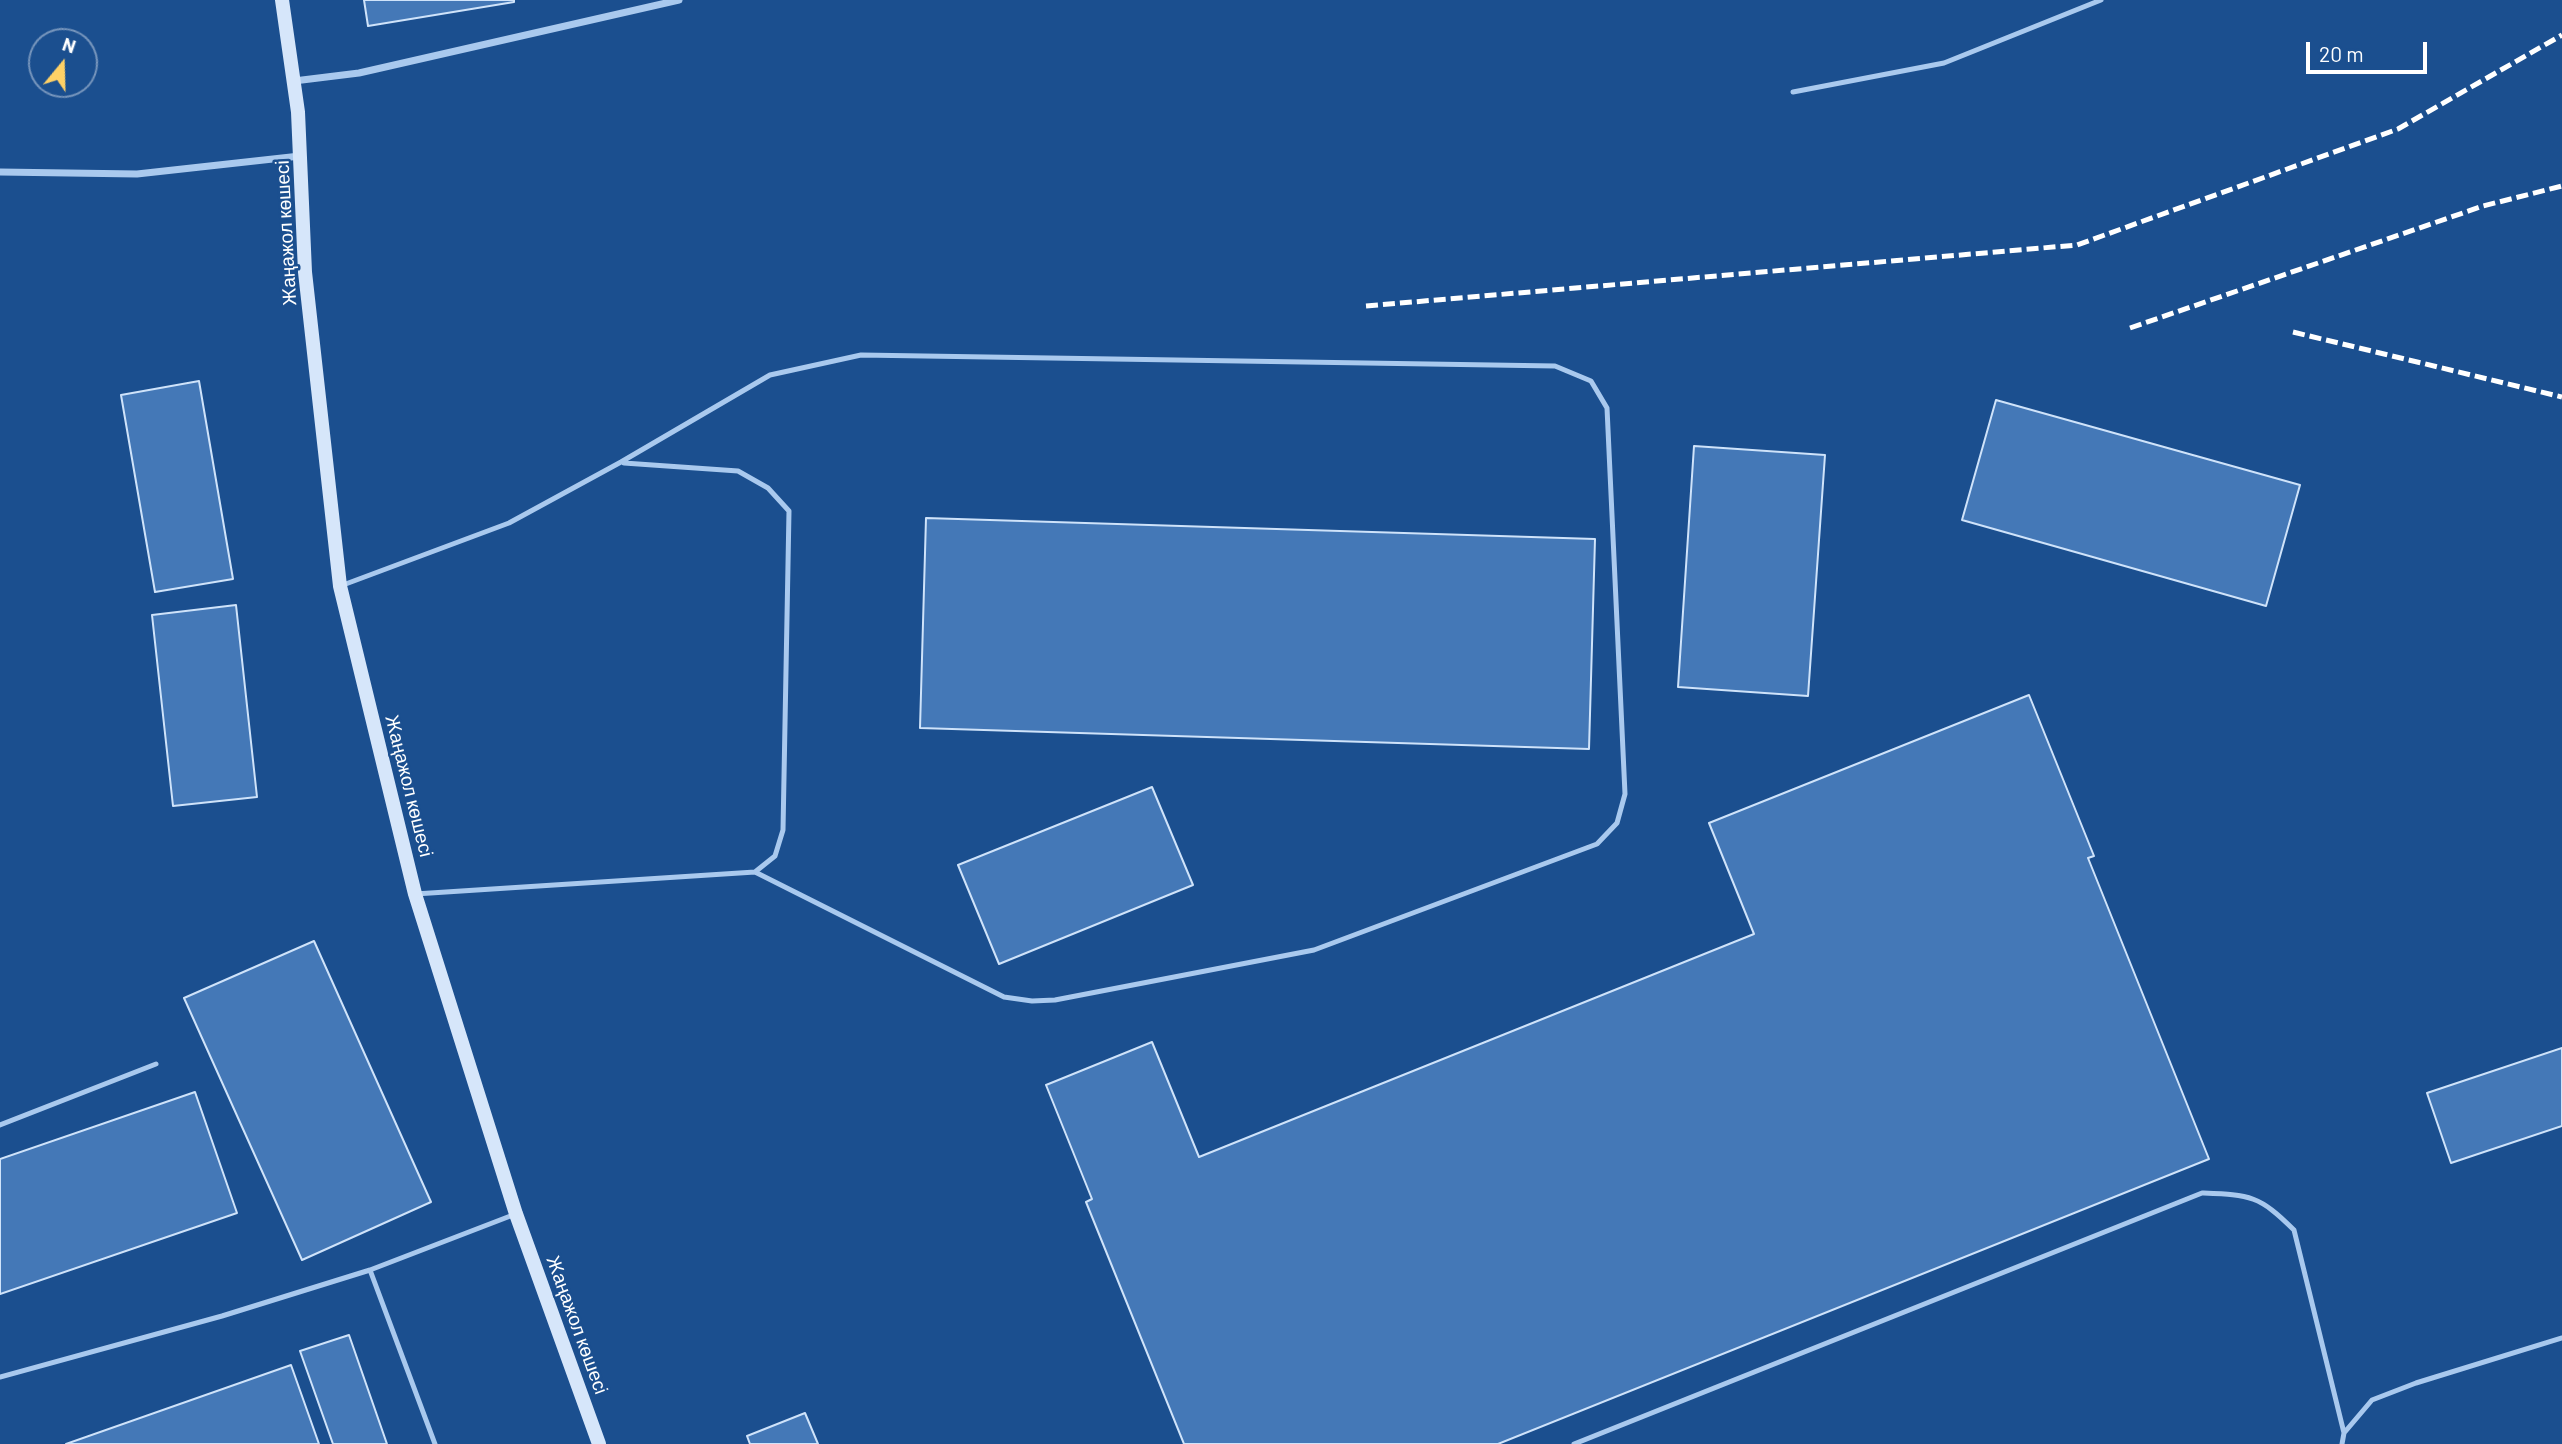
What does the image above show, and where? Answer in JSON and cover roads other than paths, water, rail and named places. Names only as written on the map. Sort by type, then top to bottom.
[{"type":"main road","name":"Жаңажол көшесі","points":[[282,0],[298,113],[305,272],[340,586],[415,894],[516,1214],[599,1444]]},
{"type":"street","points":[[294,81],[359,73],[679,0]]},
{"type":"street","points":[[0,172],[137,174],[301,156]]},
{"type":"lane","points":[[1793,92],[1944,63],[2101,0]]},
{"type":"lane","points":[[340,586],[509,523],[621,463],[770,375],[861,355],[1555,366],[1591,381],[1607,408],[1625,794],[1617,823],[1597,844],[1314,950],[1055,1000],[1032,1001],[1004,997],[755,872],[415,894]]},
{"type":"lane","points":[[621,463],[738,471],[768,488],[789,511],[783,830],[775,856],[755,872]]},
{"type":"lane","points":[[0,1125],[156,1064]]},
{"type":"lane","points":[[1574,1444],[2202,1193],[2245,1195],[2272,1209],[2294,1230],[2344,1433],[2342,1444]]},
{"type":"lane","points":[[0,1377],[222,1316],[370,1270],[516,1214]]},
{"type":"lane","points":[[370,1270],[435,1444]]},
{"type":"lane","points":[[2344,1433],[2372,1400],[2416,1383],[2562,1338]]},
{"type":"railway","points":[[1366,306],[2077,245],[2398,129],[2562,35]]},
{"type":"railway","points":[[2130,328],[2483,206],[2562,186]]},
{"type":"railway","points":[[2293,332],[2562,397]]}]
